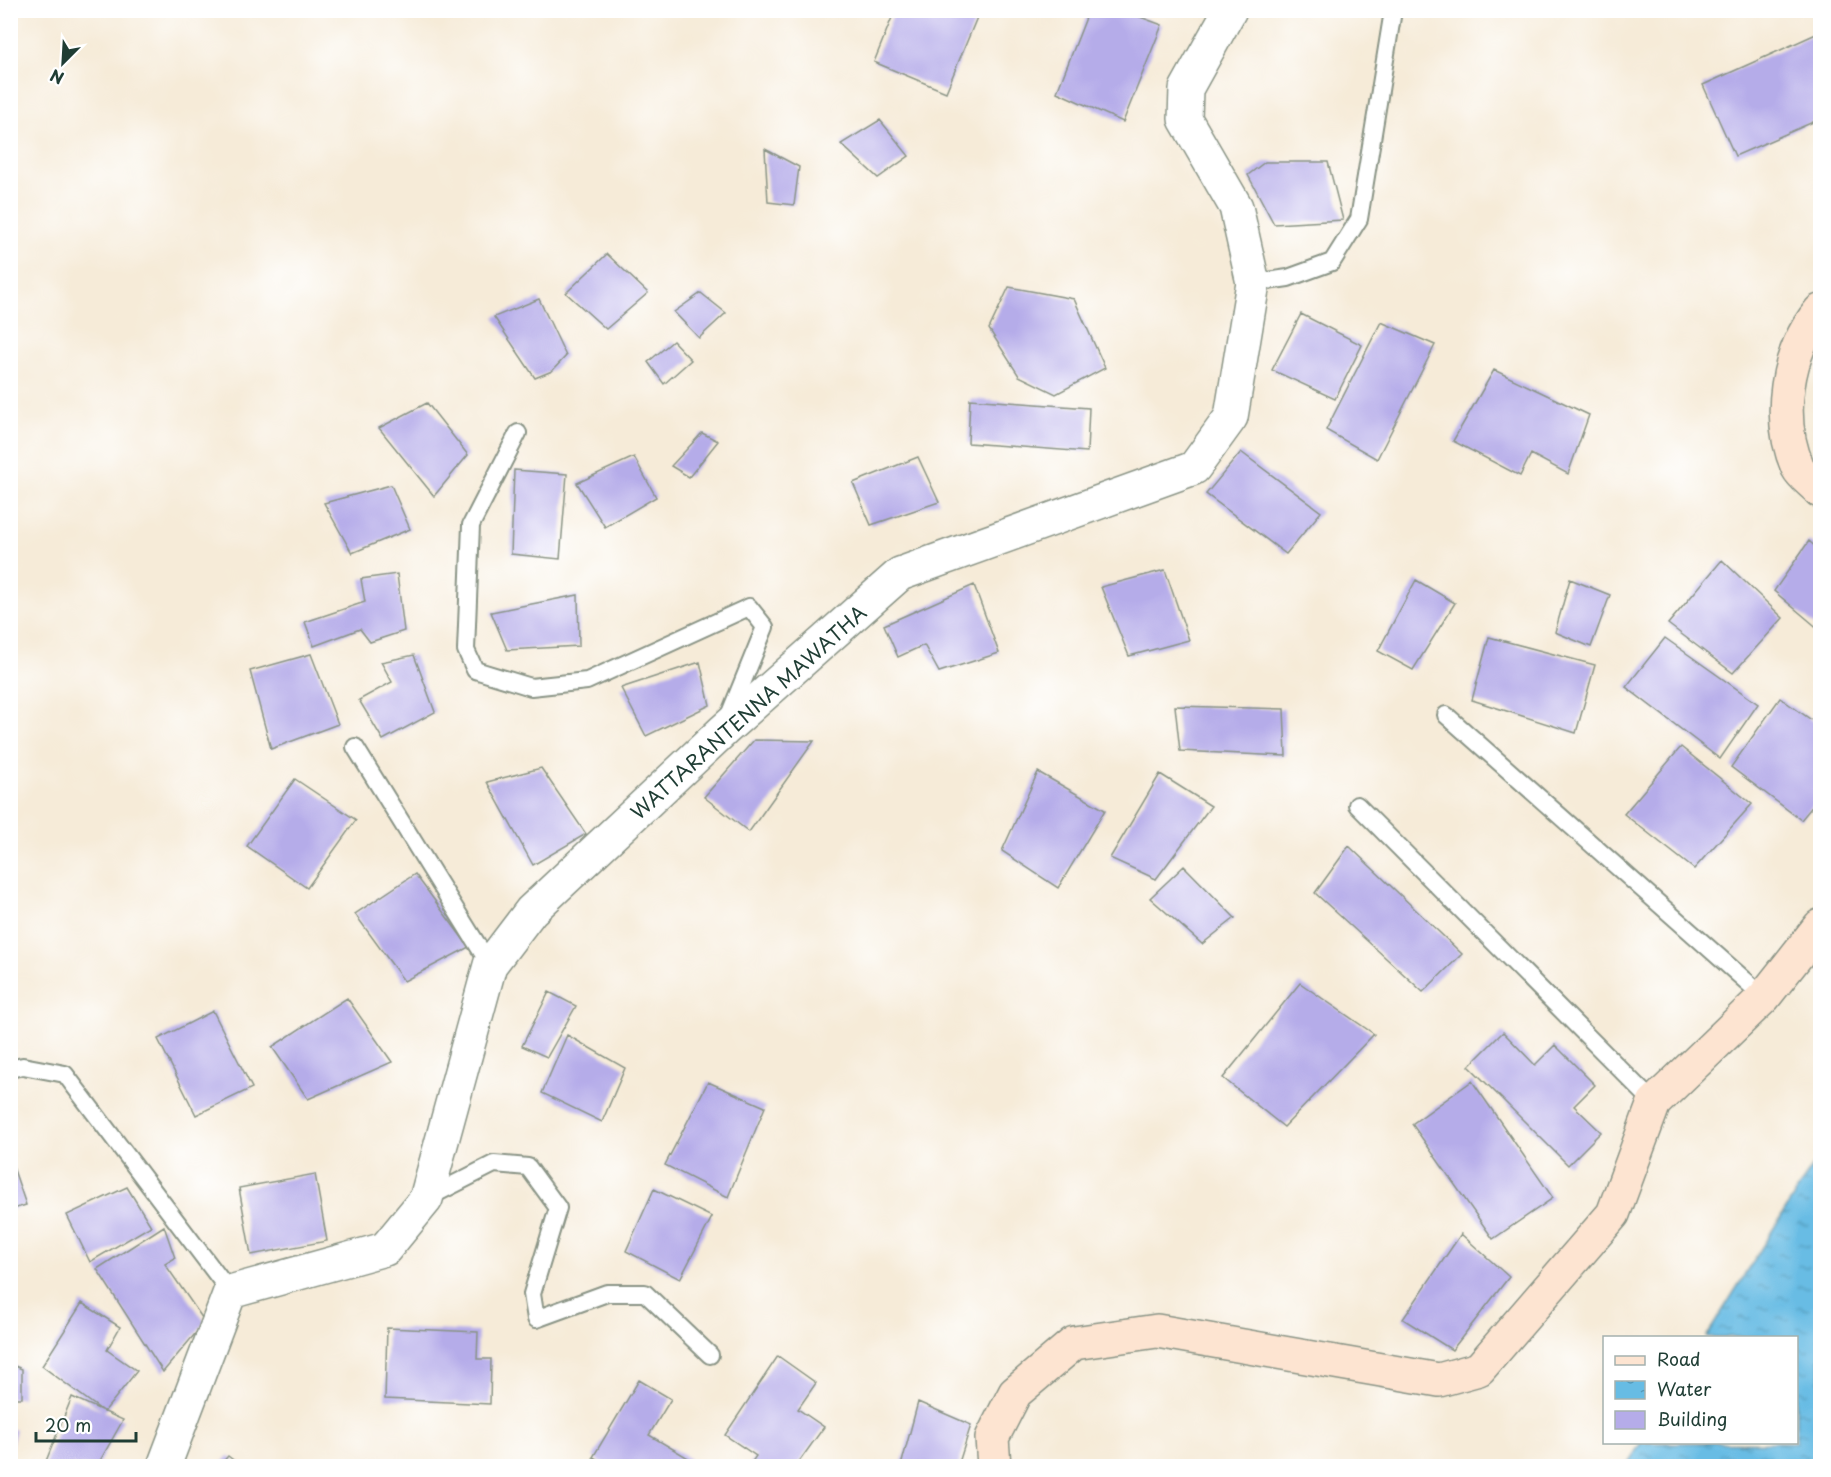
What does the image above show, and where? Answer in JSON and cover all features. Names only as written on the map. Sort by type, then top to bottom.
[{"type":"street","name":"WATTARANTENNA MAWATHA","points":[[230,1292],[385,1249],[426,1198],[490,965],[531,912],[724,730],[900,574],[1194,468],[1231,417],[1253,283],[1236,207],[1185,119],[1186,89],[1230,10]]},
{"type":"street","points":[[1821,311],[1807,327],[1790,371],[1786,428],[1799,470],[1821,491]]},
{"type":"street","points":[[994,1467],[992,1438],[1015,1393],[1074,1343],[1157,1331],[1439,1380],[1479,1369],[1613,1214],[1653,1103],[1764,997],[1821,926]]},
{"type":"street","points":[[164,1467],[230,1292]]},
{"type":"lane","points":[[1253,283],[1288,278],[1332,262],[1359,219],[1392,16]]},
{"type":"lane","points":[[518,433],[471,525],[466,650],[475,670],[531,687],[587,681],[749,607],[765,627],[724,730]]},
{"type":"lane","points":[[1446,715],[1764,997]]},
{"type":"lane","points":[[355,747],[490,965]]},
{"type":"lane","points":[[1357,805],[1653,1103]]},
{"type":"lane","points":[[10,1069],[23,1066],[64,1074],[230,1292]]},
{"type":"lane","points":[[426,1198],[494,1164],[528,1167],[558,1208],[532,1294],[536,1320],[607,1293],[645,1293],[711,1355]]},
{"type":"water","points":[[1820,1154],[1820,1466],[1626,1466],[1640,1444],[1798,1444],[1798,1336],[1707,1336]]},
{"type":"building","points":[[895,10],[980,10],[946,92],[874,62]]},
{"type":"building","points":[[1089,10],[1121,10],[1162,25],[1123,122],[1057,92]]},
{"type":"building","points":[[1816,34],[1820,41],[1820,119],[1735,156],[1703,85]]},
{"type":"building","points":[[880,120],[909,156],[878,178],[841,144]]},
{"type":"building","points":[[765,149],[799,167],[794,205],[768,202]]},
{"type":"building","points":[[1265,162],[1328,162],[1343,220],[1274,224],[1248,175]]},
{"type":"building","points":[[607,254],[648,293],[606,329],[566,293]]},
{"type":"building","points":[[1009,287],[1074,299],[1105,368],[1056,394],[1019,376],[989,329]]},
{"type":"building","points":[[701,293],[726,313],[699,338],[674,312]]},
{"type":"building","points":[[539,299],[566,356],[552,371],[535,378],[494,317]]},
{"type":"building","points":[[1301,314],[1362,345],[1335,399],[1272,370]]},
{"type":"building","points":[[1381,322],[1435,345],[1377,459],[1326,430]]},
{"type":"building","points":[[673,341],[691,360],[664,384],[648,362]]},
{"type":"building","points":[[1494,370],[1589,415],[1568,474],[1531,454],[1520,476],[1453,441]]},
{"type":"building","points":[[970,399],[1089,408],[1087,452],[968,443]]},
{"type":"building","points":[[427,403],[468,455],[434,496],[379,428]]},
{"type":"building","points":[[702,433],[718,441],[689,477],[671,466]]},
{"type":"building","points":[[1241,452],[1321,512],[1286,554],[1206,494]]},
{"type":"building","points":[[634,457],[656,497],[605,527],[577,483]]},
{"type":"building","points":[[918,457],[939,502],[871,525],[853,483]]},
{"type":"building","points":[[514,470],[567,474],[560,559],[511,554]]},
{"type":"building","points":[[391,485],[410,529],[352,553],[324,503]]},
{"type":"building","points":[[1809,541],[1820,551],[1820,630],[1774,591]]},
{"type":"building","points":[[1722,560],[1783,618],[1733,673],[1668,624]]},
{"type":"building","points":[[1165,570],[1189,640],[1129,656],[1101,587]]},
{"type":"building","points":[[397,574],[404,631],[370,642],[360,629],[314,646],[305,622],[365,602],[361,579]]},
{"type":"building","points":[[1570,579],[1610,595],[1591,647],[1555,632]]},
{"type":"building","points":[[1416,580],[1455,603],[1413,670],[1378,651]]},
{"type":"building","points":[[974,585],[999,653],[939,672],[924,645],[898,657],[884,625]]},
{"type":"building","points":[[578,595],[579,646],[507,650],[491,612]]},
{"type":"building","points":[[1489,637],[1595,665],[1576,733],[1472,700]]},
{"type":"building","points":[[1665,638],[1758,704],[1720,759],[1626,687]]},
{"type":"building","points":[[311,654],[338,724],[271,749],[250,671]]},
{"type":"building","points":[[414,655],[435,712],[383,740],[359,700],[392,682],[381,662]]},
{"type":"building","points":[[700,662],[710,705],[646,736],[621,688]]},
{"type":"building","points":[[1780,698],[1820,726],[1820,797],[1801,820],[1731,767]]},
{"type":"building","points":[[1175,706],[1284,709],[1286,756],[1180,751]]},
{"type":"building","points":[[754,740],[814,741],[749,832],[704,797]]},
{"type":"building","points":[[1681,747],[1752,804],[1694,869],[1624,814]]},
{"type":"building","points":[[541,768],[586,834],[533,865],[487,782]]},
{"type":"building","points":[[1038,772],[1105,810],[1058,888],[1002,851]]},
{"type":"building","points":[[1160,774],[1211,806],[1156,879],[1110,858]]},
{"type":"building","points":[[295,779],[356,820],[307,888],[247,846]]},
{"type":"building","points":[[1349,846],[1462,954],[1423,992],[1315,893]]},
{"type":"building","points":[[1184,866],[1235,918],[1202,944],[1150,898]]},
{"type":"building","points":[[415,874],[469,947],[404,981],[355,914]]},
{"type":"building","points":[[1300,983],[1374,1034],[1284,1127],[1223,1078]]},
{"type":"building","points":[[549,992],[576,1006],[547,1057],[522,1046]]},
{"type":"building","points":[[347,998],[392,1062],[308,1099],[272,1047]]},
{"type":"building","points":[[213,1011],[252,1088],[196,1115],[158,1039]]},
{"type":"building","points":[[1503,1032],[1535,1065],[1555,1045],[1595,1085],[1574,1106],[1601,1132],[1568,1165],[1469,1066]]},
{"type":"building","points":[[567,1035],[625,1068],[602,1122],[542,1093]]},
{"type":"building","points":[[1472,1081],[1553,1198],[1493,1239],[1412,1124]]},
{"type":"building","points":[[708,1082],[765,1107],[728,1197],[665,1165]]},
{"type":"building","points":[[10,1162],[26,1205],[10,1210]]},
{"type":"building","points":[[315,1174],[327,1241],[251,1255],[239,1188]]},
{"type":"building","points":[[127,1187],[151,1226],[90,1262],[67,1215]]},
{"type":"building","points":[[654,1189],[712,1217],[680,1279],[626,1251]]},
{"type":"building","points":[[164,1226],[175,1258],[165,1264],[205,1322],[163,1372],[97,1269]]},
{"type":"building","points":[[1461,1234],[1509,1277],[1452,1350],[1403,1319]]},
{"type":"building","points":[[82,1303],[120,1327],[107,1350],[137,1371],[104,1412],[42,1366]]},
{"type":"building","points":[[387,1328],[478,1332],[477,1359],[491,1359],[490,1404],[385,1399]]},
{"type":"building","points":[[778,1356],[816,1383],[798,1409],[824,1427],[796,1466],[749,1466],[756,1456],[725,1435]]},
{"type":"building","points":[[10,1364],[22,1369],[22,1398],[10,1398]]},
{"type":"building","points":[[639,1380],[671,1399],[649,1435],[690,1459],[686,1466],[609,1466],[593,1457]]},
{"type":"building","points":[[72,1397],[123,1420],[97,1466],[44,1466]]},
{"type":"building","points":[[918,1402],[971,1425],[958,1466],[901,1466]]},
{"type":"building","points":[[10,1428],[16,1430],[11,1447],[10,1447]]},
{"type":"building","points":[[228,1456],[241,1466],[219,1466]]}]
